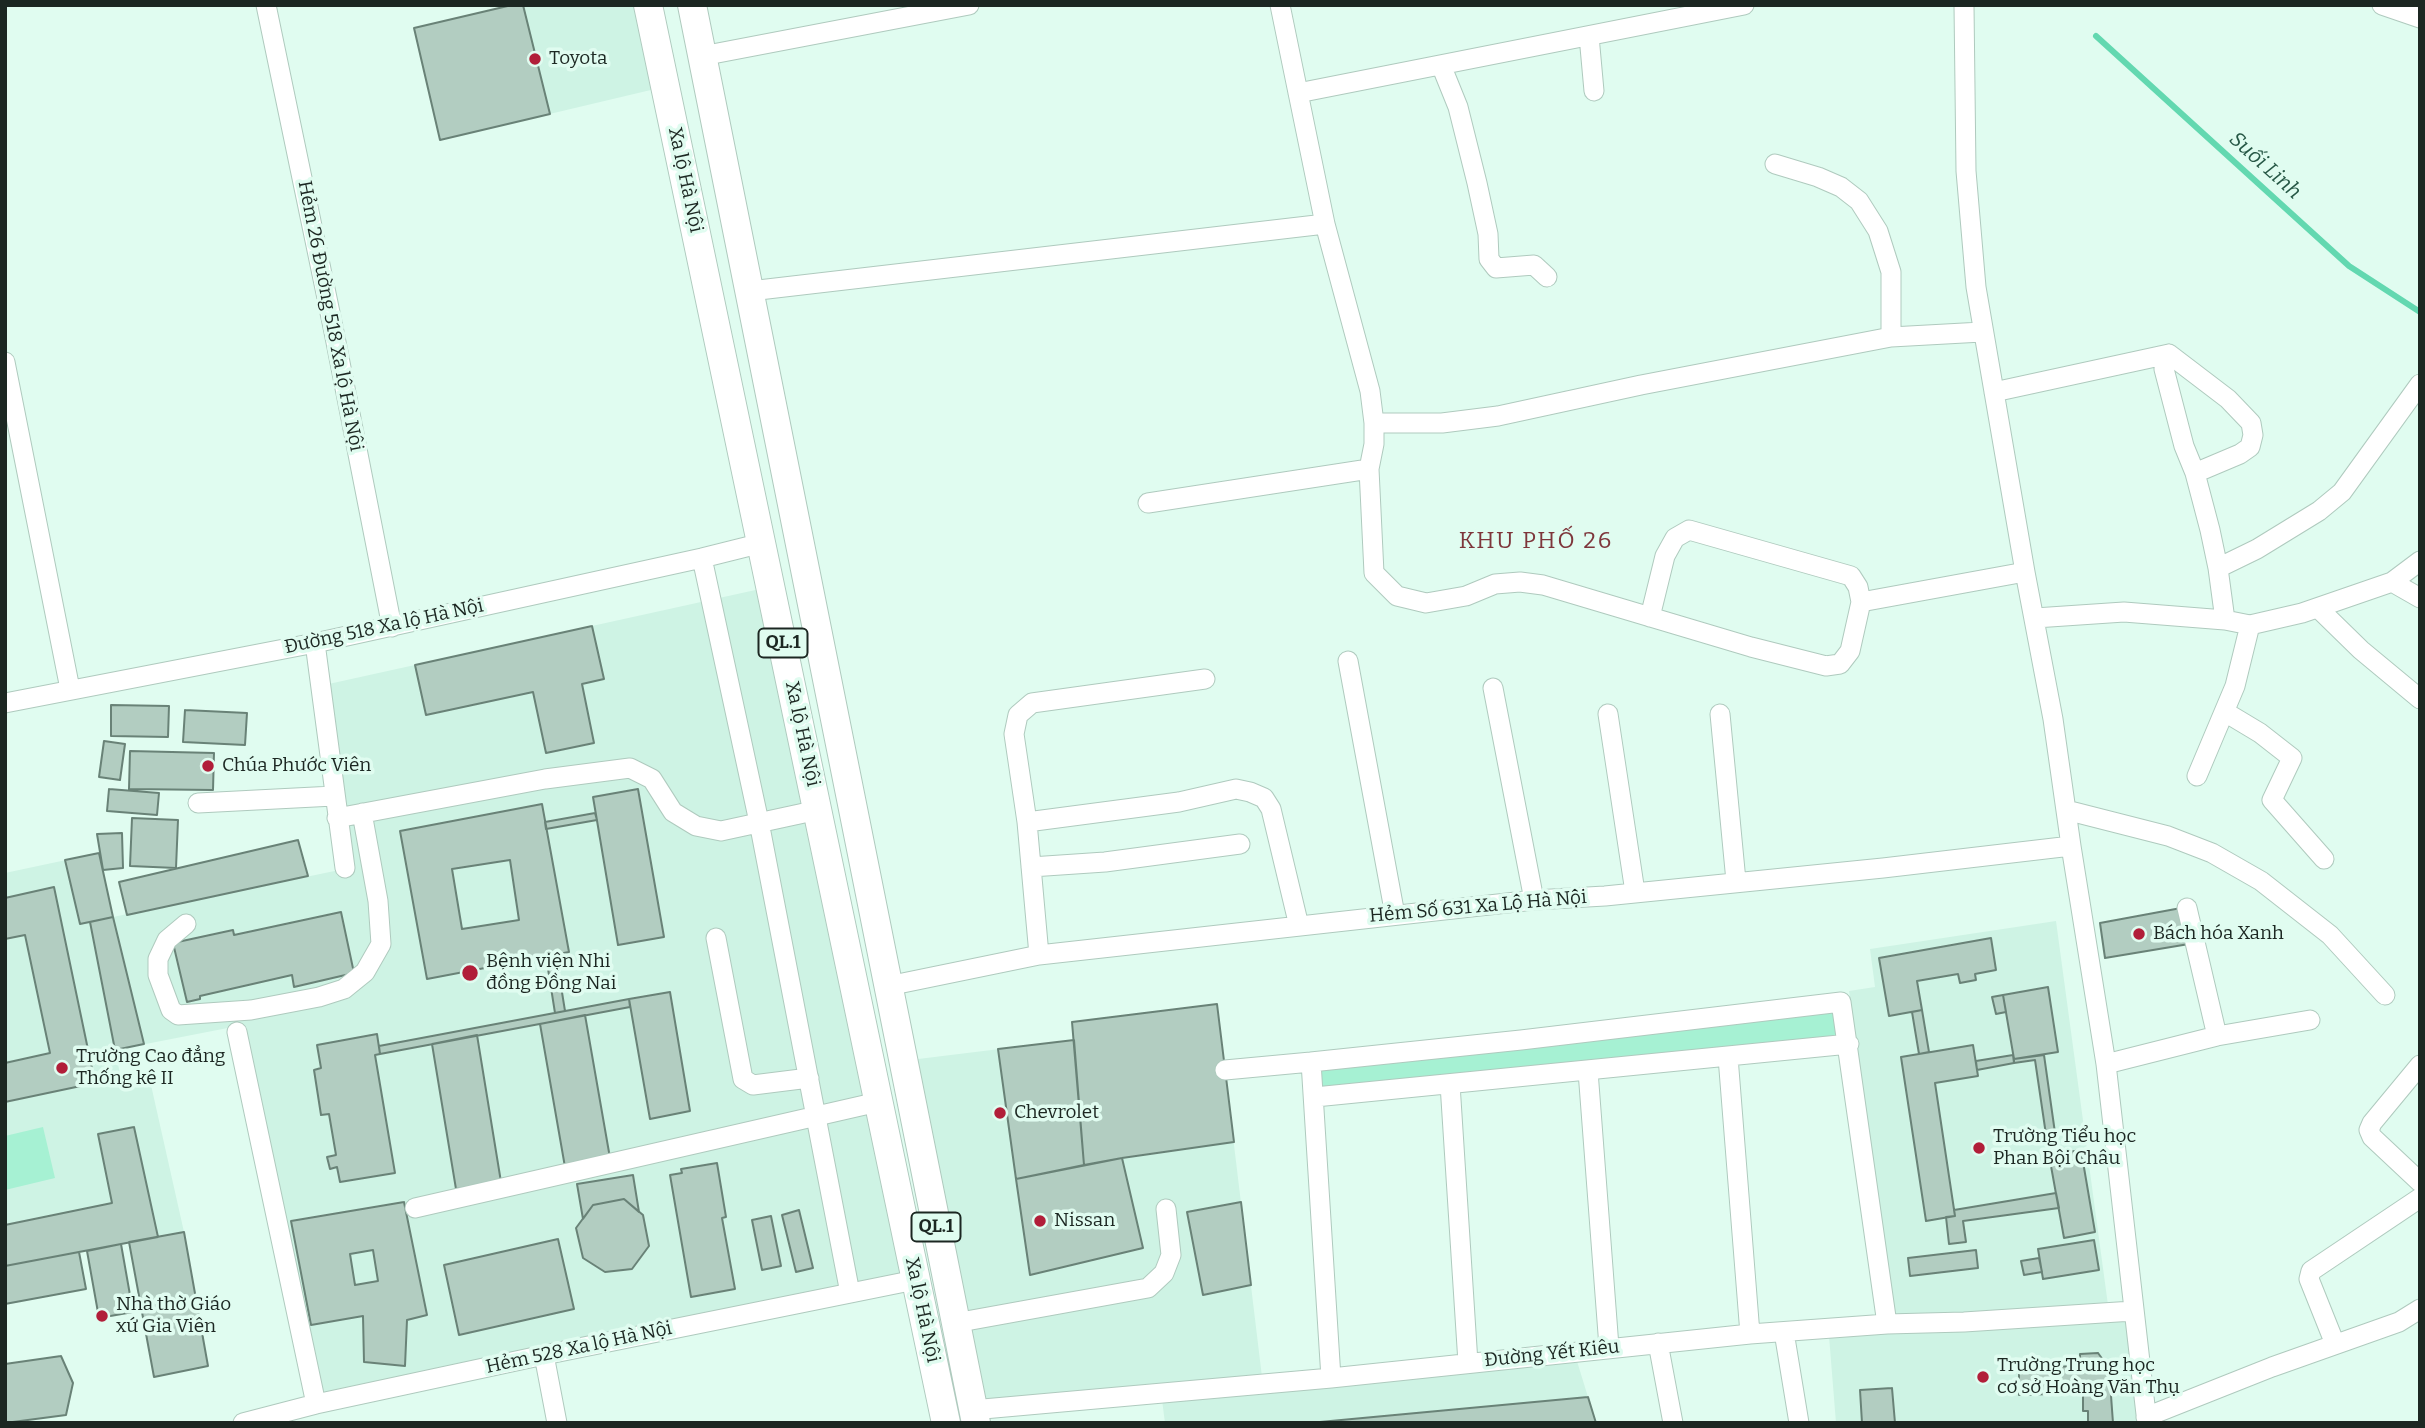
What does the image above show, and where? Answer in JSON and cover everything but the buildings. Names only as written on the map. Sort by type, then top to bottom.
[{"type":"highway","name":"Xa lộ Hà Nội","points":[[648,5],[946,1423]]},
{"type":"highway","name":"Xa lộ Hà Nội","points":[[692,5],[974,1416]]},
{"type":"street","name":"Hẻm 26 Đường 518 Xa lộ Hà Nội","points":[[265,5],[333,327],[392,626]]},
{"type":"street","points":[[702,56],[969,5]]},
{"type":"street","points":[[1280,5],[1325,224],[1370,391],[1374,422],[1374,444],[1369,469],[1374,573],[1397,596],[1426,603],[1466,596],[1494,584],[1520,582],[1544,585],[1650,617],[1751,647],[1826,666],[1840,664],[1850,651],[1861,603],[1858,587],[1851,576],[1689,530],[1675,538],[1665,556],[1650,617]]},
{"type":"street","points":[[1298,93],[1744,5]]},
{"type":"street","points":[[1964,5],[1966,171],[1982,332],[2053,719],[2106,1064],[2146,1420],[2417,1313]]},
{"type":"street","points":[[2382,5],[2420,18]]},
{"type":"street","points":[[1589,36],[1594,91]]},
{"type":"street","points":[[1441,65],[1458,107],[1478,183],[1488,234],[1489,259],[1496,268],[1534,265],[1547,277]]},
{"type":"street","points":[[1775,164],[1841,187],[1859,201],[1878,231],[1891,272],[1891,337]]},
{"type":"street","points":[[750,291],[1325,224]]},
{"type":"street","points":[[1374,422],[1442,422],[1498,416],[1641,385],[1891,337],[1982,332]]},
{"type":"street","points":[[1994,392],[2169,354],[2228,399],[2251,423],[2253,435],[2250,447],[2195,473]]},
{"type":"street","points":[[2169,354],[2164,369],[2183,446],[2195,473],[2218,568],[2225,620]]},
{"type":"street","points":[[5,362],[70,690]]},
{"type":"street","points":[[2218,568],[2257,549],[2319,511],[2342,492],[2420,384]]},
{"type":"street","points":[[1148,503],[1369,469]]},
{"type":"street","name":"Đường 518 Xa lộ Hà Nội","points":[[5,703],[315,643],[762,543]]},
{"type":"street","points":[[702,558],[759,822],[850,1293]]},
{"type":"street","points":[[2035,618],[2124,612],[2225,620],[2250,625],[2318,608],[2392,582],[2420,561]]},
{"type":"street","points":[[1861,603],[2025,572]]},
{"type":"street","points":[[2392,582],[2420,598]]},
{"type":"street","points":[[2318,608],[2361,650],[2420,699]]},
{"type":"street","points":[[2197,776],[2235,686],[2250,625]]},
{"type":"street","points":[[315,643],[345,868]]},
{"type":"street","points":[[1348,661],[1395,915]]},
{"type":"street","points":[[1039,955],[1027,822],[1014,734],[1018,715],[1032,703],[1205,679]]},
{"type":"street","points":[[1493,688],[1534,900]]},
{"type":"street","points":[[2225,712],[2260,733],[2292,758],[2272,800],[2324,859]]},
{"type":"street","points":[[1608,714],[1634,892]]},
{"type":"street","points":[[1720,714],[1736,881]]},
{"type":"street","points":[[337,818],[545,779],[630,768],[652,779],[673,812],[696,826],[721,831],[818,810]]},
{"type":"street","points":[[1027,822],[1178,802],[1236,789],[1250,792],[1264,798],[1271,809],[1299,926]]},
{"type":"street","points":[[198,803],[334,796]]},
{"type":"street","points":[[2066,810],[2168,836],[2211,853],[2262,881],[2330,935],[2385,995]]},
{"type":"street","points":[[186,924],[167,940],[158,959],[158,975],[171,1010],[178,1015],[251,1010],[319,997],[344,989],[366,972],[381,944],[378,901],[362,813]]},
{"type":"street","points":[[1031,867],[1105,862],[1240,844]]},
{"type":"street","name":"Hẻm Số 631 Xa Lộ Hà Nội","points":[[888,986],[1039,955],[1534,900],[2071,846]]},
{"type":"street","points":[[2187,908],[2217,1037]]},
{"type":"street","points":[[716,938],[743,1079],[753,1085],[809,1078]]},
{"type":"street","points":[[1225,1070],[1521,1040],[1842,1002],[1887,1324]]},
{"type":"street","points":[[2106,1064],[2217,1037],[2310,1020]]},
{"type":"street","points":[[237,1032],[316,1404]]},
{"type":"street","points":[[1315,1097],[1849,1044]]},
{"type":"street","points":[[1728,1057],[1750,1334]]},
{"type":"street","points":[[1311,1062],[1331,1378]]},
{"type":"street","points":[[2417,1173],[2372,1137],[2369,1130],[2420,1065]]},
{"type":"street","points":[[1588,1071],[1609,1348]]},
{"type":"street","points":[[1450,1084],[1468,1363]]},
{"type":"street","points":[[415,1208],[878,1102]]},
{"type":"street","points":[[2335,1344],[2309,1279],[2311,1271],[2420,1198]]},
{"type":"street","points":[[955,1323],[1148,1288],[1164,1273],[1171,1255],[1166,1209]]},
{"type":"street","name":"Hẻm 528 Xa lộ Hà Nội","points":[[243,1423],[316,1404],[544,1355],[915,1280]]},
{"type":"street","name":"Đường Yết Kiêu","points":[[974,1416],[1049,1413],[1331,1378],[1750,1334],[2133,1311]]},
{"type":"street","points":[[1784,1332],[1799,1423]]},
{"type":"street","points":[[1658,1343],[1673,1423]]},
{"type":"street","points":[[544,1355],[557,1423]]},
{"type":"shaded area","name":"Toyota","points":[[512,5],[636,5],[655,89],[440,140],[414,28]]},
{"type":"shaded area","name":"Bệnh viện Nhi đồng Đồng Nai","points":[[760,589],[903,1276],[319,1397],[243,1025],[115,1050],[123,1088],[151,1085],[184,1232],[5,1266],[5,873],[99,853],[113,917],[349,868],[324,685]]},
{"type":"shaded area","name":"Trường Tiểu học Phan Bội Châu","points":[[2056,921],[2108,1305],[1893,1316],[1849,991],[1875,987],[1870,949]]},
{"type":"shaded area","points":[[1217,1004],[1262,1377],[982,1403],[910,1060],[1073,1040],[1072,1022]]},
{"type":"shaded area","name":"Trường Trung học cơ sở Hoàng Văn Thụ","points":[[2127,1318],[2139,1423],[1836,1423],[1829,1336]]},
{"type":"shaded area","points":[[1576,1358],[1596,1423],[1165,1423],[1162,1400]]},
{"type":"green space","points":[[1836,1009],[1841,1038],[1321,1090],[1318,1068]]},
{"type":"green space","points":[[43,1127],[55,1178],[5,1190],[5,1136]]},
{"type":"waterway","name":"Suối Linh","points":[[2096,36],[2349,266],[2420,312]]},
{"type":"place","name":"Toyota","points":[[535,59]]},
{"type":"place","name":"Chúa Phước Viên","points":[[208,766]]},
{"type":"place","name":"Bách hóa Xanh","points":[[2139,934]]},
{"type":"place","name":"Bệnh viện Nhi đồng Đồng Nai","points":[[470,973]]},
{"type":"place","name":"Trường Cao đẳng Thống kê II","points":[[62,1068]]},
{"type":"place","name":"Chevrolet","points":[[1000,1113]]},
{"type":"place","name":"Trường Tiểu học Phan Bội Châu","points":[[1979,1148]]},
{"type":"place","name":"Nissan","points":[[1040,1221]]},
{"type":"place","name":"Nhà thờ Giáo xứ Gia Viên","points":[[102,1316]]},
{"type":"place","name":"Trường Trung học cơ sở Hoàng Văn Thụ","points":[[1983,1377]]},
{"type":"district","name":"KHU PHỐ 26","points":[[1536,542]]}]
